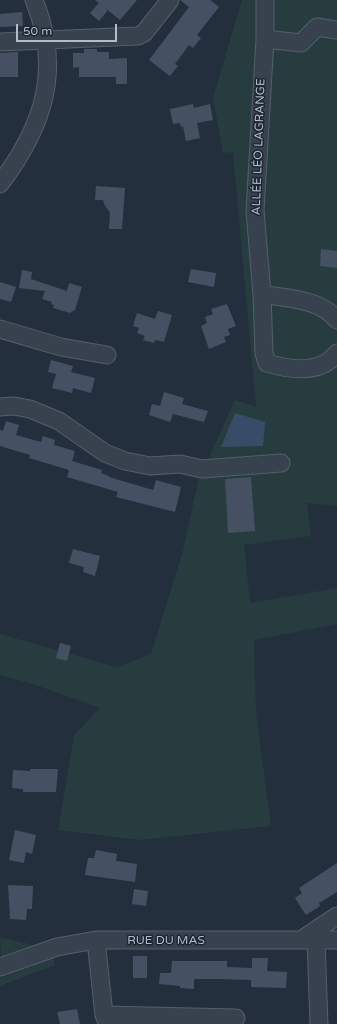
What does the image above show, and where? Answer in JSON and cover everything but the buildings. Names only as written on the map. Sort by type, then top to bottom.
[{"type":"street","points":[[0,184],[24,151],[37,124],[44,101],[48,69],[43,24],[34,0]]},
{"type":"street","points":[[0,42],[138,36],[144,33],[170,0]]},
{"type":"street","name":"ALLÉE LÉO LAGRANGE","points":[[265,0],[265,39],[255,211],[262,294],[264,353],[267,363],[284,369],[312,369],[332,359],[337,354]]},
{"type":"street","points":[[265,39],[301,42],[317,27],[337,30]]},
{"type":"street","points":[[262,294],[317,304],[328,309],[337,320]]},
{"type":"street","points":[[0,328],[61,347],[107,355]]},
{"type":"street","points":[[0,407],[14,406],[30,409],[59,420],[105,453],[125,461],[150,466],[180,464],[202,469],[281,463]]},
{"type":"street","points":[[319,1024],[309,940],[337,916]]},
{"type":"street","points":[[96,940],[106,1020],[236,1018]]},
{"type":"street","name":"RUE DU MAS","points":[[0,968],[57,947],[96,940],[337,940]]},
{"type":"green space","points":[[242,0],[337,0],[337,506],[307,503],[311,536],[244,545],[250,603],[337,588],[337,624],[254,640],[256,712],[271,826],[140,840],[58,830],[74,735],[100,708],[33,684],[0,675],[0,634],[117,667],[151,654],[183,551],[198,481],[235,400],[256,407],[233,152],[223,153],[213,98]]},
{"type":"green space","points":[[0,937],[33,945],[1,957]]},
{"type":"green space","points":[[53,958],[55,965],[0,986],[0,978]]},
{"type":"water","points":[[235,413],[265,422],[263,446],[221,447]]}]
